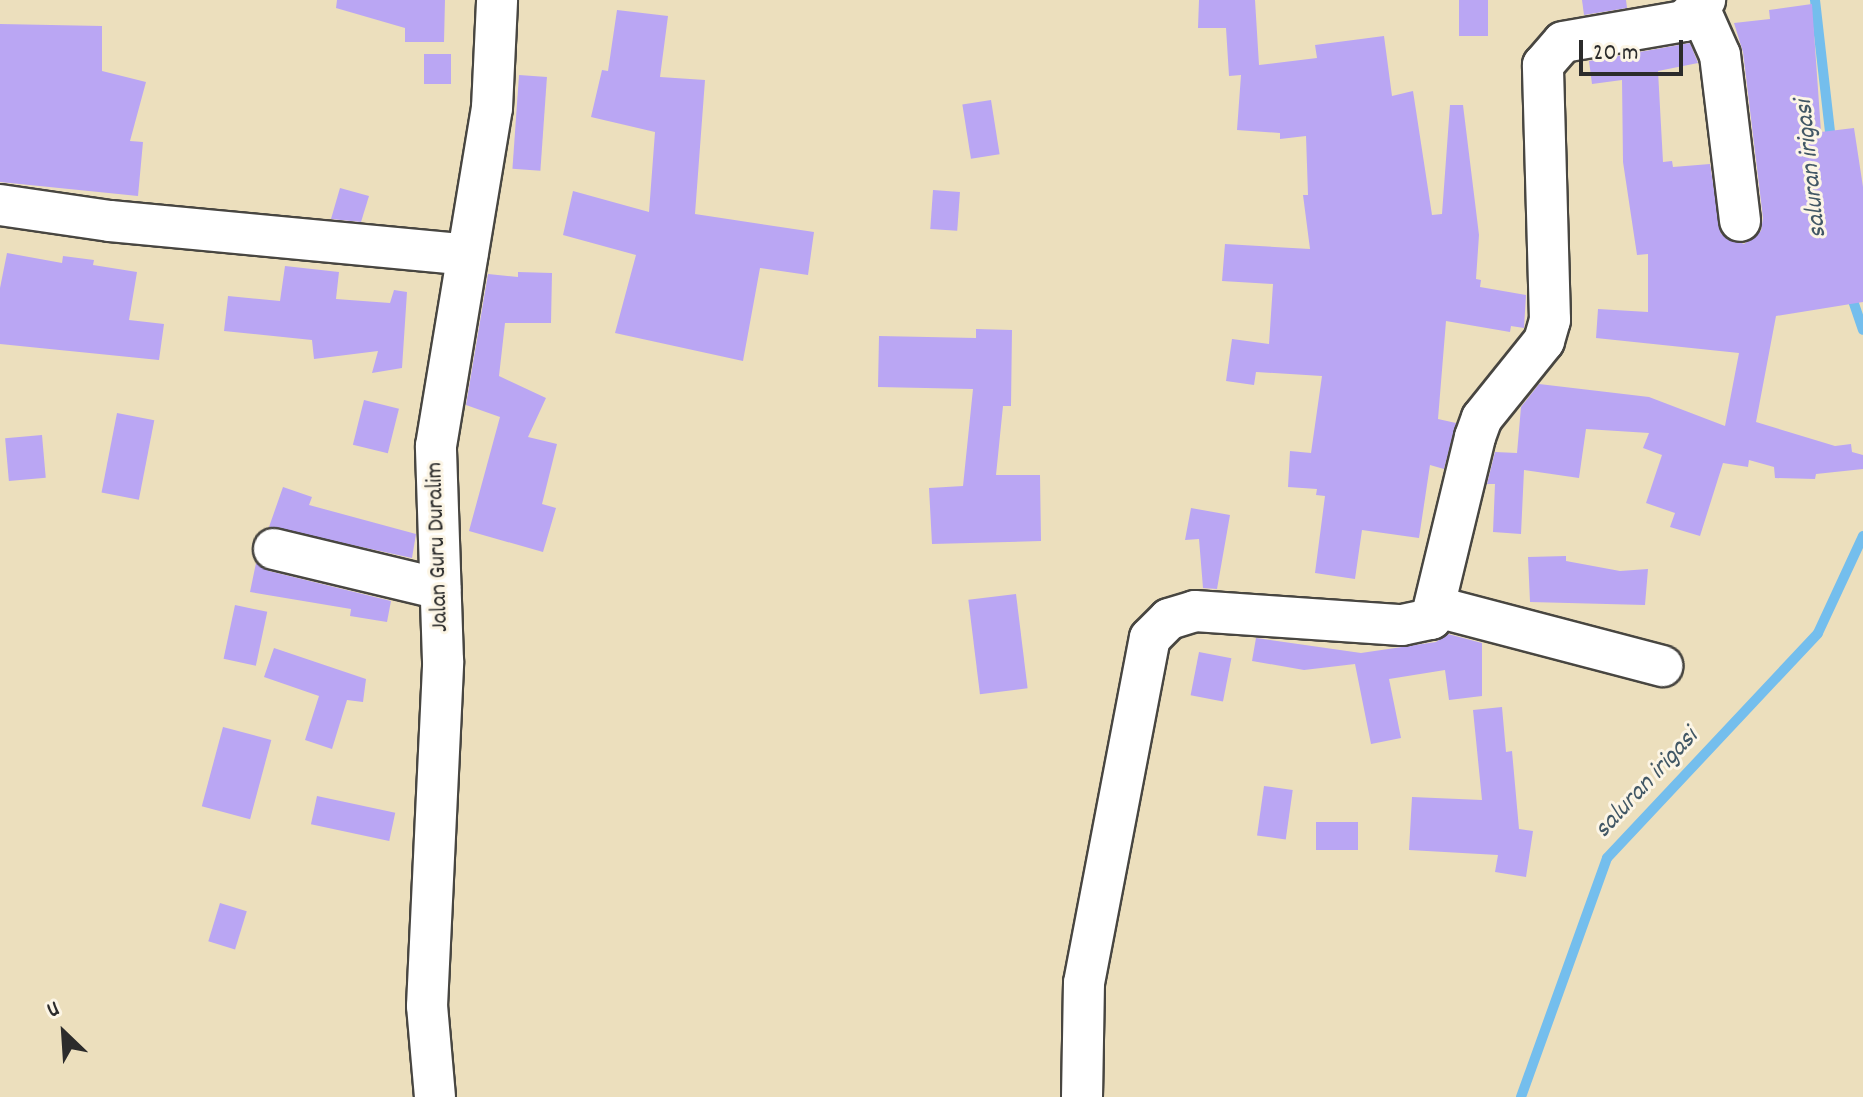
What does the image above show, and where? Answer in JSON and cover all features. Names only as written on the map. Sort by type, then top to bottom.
[{"type":"street","name":"Jalan Guru Duralim","points":[[435,1097],[427,1006],[443,661],[436,446],[492,108],[497,0]]},
{"type":"street","points":[[1082,1097],[1084,983],[1150,638],[1169,619],[1195,611],[1402,625],[1428,621],[1437,607],[1475,437],[1482,418],[1544,341],[1550,320],[1543,65],[1556,46],[1570,39],[1684,21],[1702,5],[1720,55],[1740,221]]},
{"type":"street","points":[[0,205],[110,221],[467,255]]},
{"type":"street","points":[[274,549],[440,589]]},
{"type":"street","points":[[1437,607],[1662,666]]},
{"type":"building","points":[[337,0],[445,0],[444,42],[405,42],[405,28],[336,8]]},
{"type":"building","points":[[1199,0],[1255,0],[1259,65],[1317,58],[1315,45],[1384,36],[1392,96],[1413,91],[1432,215],[1442,214],[1450,105],[1463,105],[1479,235],[1476,279],[1481,280],[1480,287],[1526,295],[1524,328],[1511,326],[1510,332],[1446,321],[1438,419],[1456,423],[1444,469],[1430,465],[1419,538],[1362,530],[1355,579],[1315,573],[1325,496],[1316,495],[1317,489],[1288,487],[1290,451],[1311,453],[1322,376],[1256,372],[1254,385],[1226,381],[1232,339],[1269,344],[1273,284],[1222,281],[1225,244],[1310,249],[1303,195],[1308,195],[1306,136],[1280,139],[1280,133],[1237,130],[1241,75],[1229,76],[1226,28],[1198,28]]},
{"type":"building","points":[[1459,0],[1488,0],[1488,36],[1459,36]]},
{"type":"building","points":[[1582,0],[1626,0],[1627,8],[1584,15]]},
{"type":"building","points":[[1812,4],[1821,132],[1854,128],[1863,187],[1863,302],[1776,316],[1756,422],[1835,446],[1851,444],[1852,452],[1863,455],[1863,469],[1816,474],[1815,479],[1775,478],[1774,467],[1749,460],[1748,467],[1723,463],[1700,536],[1670,527],[1675,513],[1646,503],[1662,455],[1643,448],[1649,433],[1586,429],[1579,478],[1524,470],[1521,534],[1493,532],[1495,484],[1487,484],[1495,452],[1517,453],[1521,407],[1539,384],[1649,397],[1725,426],[1739,353],[1596,338],[1598,309],[1648,312],[1648,254],[1637,255],[1623,162],[1622,80],[1592,84],[1589,61],[1690,43],[1698,63],[1658,71],[1663,162],[1672,161],[1673,167],[1710,164],[1721,234],[1744,244],[1761,231],[1763,218],[1743,52],[1734,23],[1770,19],[1769,10]]},
{"type":"building","points":[[617,10],[668,16],[660,77],[705,80],[695,214],[814,232],[808,275],[760,268],[743,361],[615,333],[636,255],[563,235],[573,191],[649,212],[655,132],[591,117],[602,70],[608,71]]},
{"type":"building","points":[[0,24],[102,26],[102,71],[146,82],[130,141],[143,142],[138,196],[0,182]]},
{"type":"building","points":[[424,54],[451,54],[451,84],[424,84]]},
{"type":"building","points":[[519,75],[547,77],[540,171],[512,169]]},
{"type":"building","points":[[991,100],[1000,154],[971,159],[962,105]]},
{"type":"building","points":[[340,188],[369,196],[361,222],[331,219]]},
{"type":"building","points":[[933,190],[960,192],[957,231],[930,229]]},
{"type":"building","points":[[7,253],[62,263],[63,256],[94,260],[93,265],[137,272],[129,320],[164,324],[159,360],[0,344],[0,288]]},
{"type":"building","points":[[285,266],[339,272],[336,299],[390,303],[394,290],[407,292],[402,368],[372,373],[378,351],[314,359],[312,340],[224,331],[228,296],[280,301]]},
{"type":"building","points":[[518,272],[552,273],[551,323],[505,323],[499,376],[546,398],[528,437],[557,444],[542,504],[556,508],[543,552],[469,531],[500,417],[466,405],[488,274],[518,277]]},
{"type":"building","points":[[976,329],[1012,330],[1011,406],[1003,406],[996,475],[1040,475],[1041,541],[932,544],[929,488],[963,486],[973,389],[878,387],[879,336],[976,338]]},
{"type":"building","points":[[364,400],[399,409],[388,453],[353,445]]},
{"type":"building","points":[[117,413],[154,420],[139,500],[102,493]]},
{"type":"building","points":[[42,435],[46,478],[9,481],[5,438]]},
{"type":"building","points":[[283,487],[312,497],[309,505],[416,534],[412,558],[269,527]]},
{"type":"building","points":[[1191,508],[1230,515],[1217,589],[1203,588],[1199,539],[1185,540]]},
{"type":"building","points":[[1566,556],[1566,561],[1620,571],[1648,569],[1645,605],[1530,602],[1528,557]]},
{"type":"building","points":[[256,563],[269,571],[391,601],[387,622],[350,616],[351,609],[250,592]]},
{"type":"building","points":[[1016,594],[1028,688],[980,694],[968,600]]},
{"type":"building","points":[[235,605],[267,612],[256,666],[224,659]]},
{"type":"building","points":[[1448,634],[1482,643],[1482,696],[1449,700],[1445,670],[1389,679],[1401,738],[1371,744],[1355,664],[1304,670],[1252,661],[1256,638],[1361,653],[1436,642]]},
{"type":"building","points":[[274,648],[366,679],[363,702],[347,700],[332,749],[305,740],[319,696],[264,677]]},
{"type":"building","points":[[1199,652],[1231,658],[1223,701],[1191,695]]},
{"type":"building","points":[[1502,707],[1506,752],[1512,751],[1519,829],[1533,831],[1526,877],[1495,872],[1498,855],[1409,850],[1412,797],[1482,800],[1473,710]]},
{"type":"building","points":[[223,727],[271,740],[250,819],[202,806]]},
{"type":"building","points":[[1264,786],[1293,790],[1286,840],[1257,836]]},
{"type":"building","points":[[317,796],[395,813],[389,841],[311,824]]},
{"type":"building","points":[[1316,822],[1358,822],[1358,850],[1316,850]]},
{"type":"building","points":[[220,903],[247,911],[235,949],[208,941]]},
{"type":"waterway","name":"saluran irigasi","points":[[1815,0],[1831,141]]},
{"type":"waterway","name":"saluran irigasi","points":[[1850,292],[1863,330]]},
{"type":"waterway","name":"saluran irigasi","points":[[1521,1097],[1607,858],[1818,633],[1863,536]]}]
